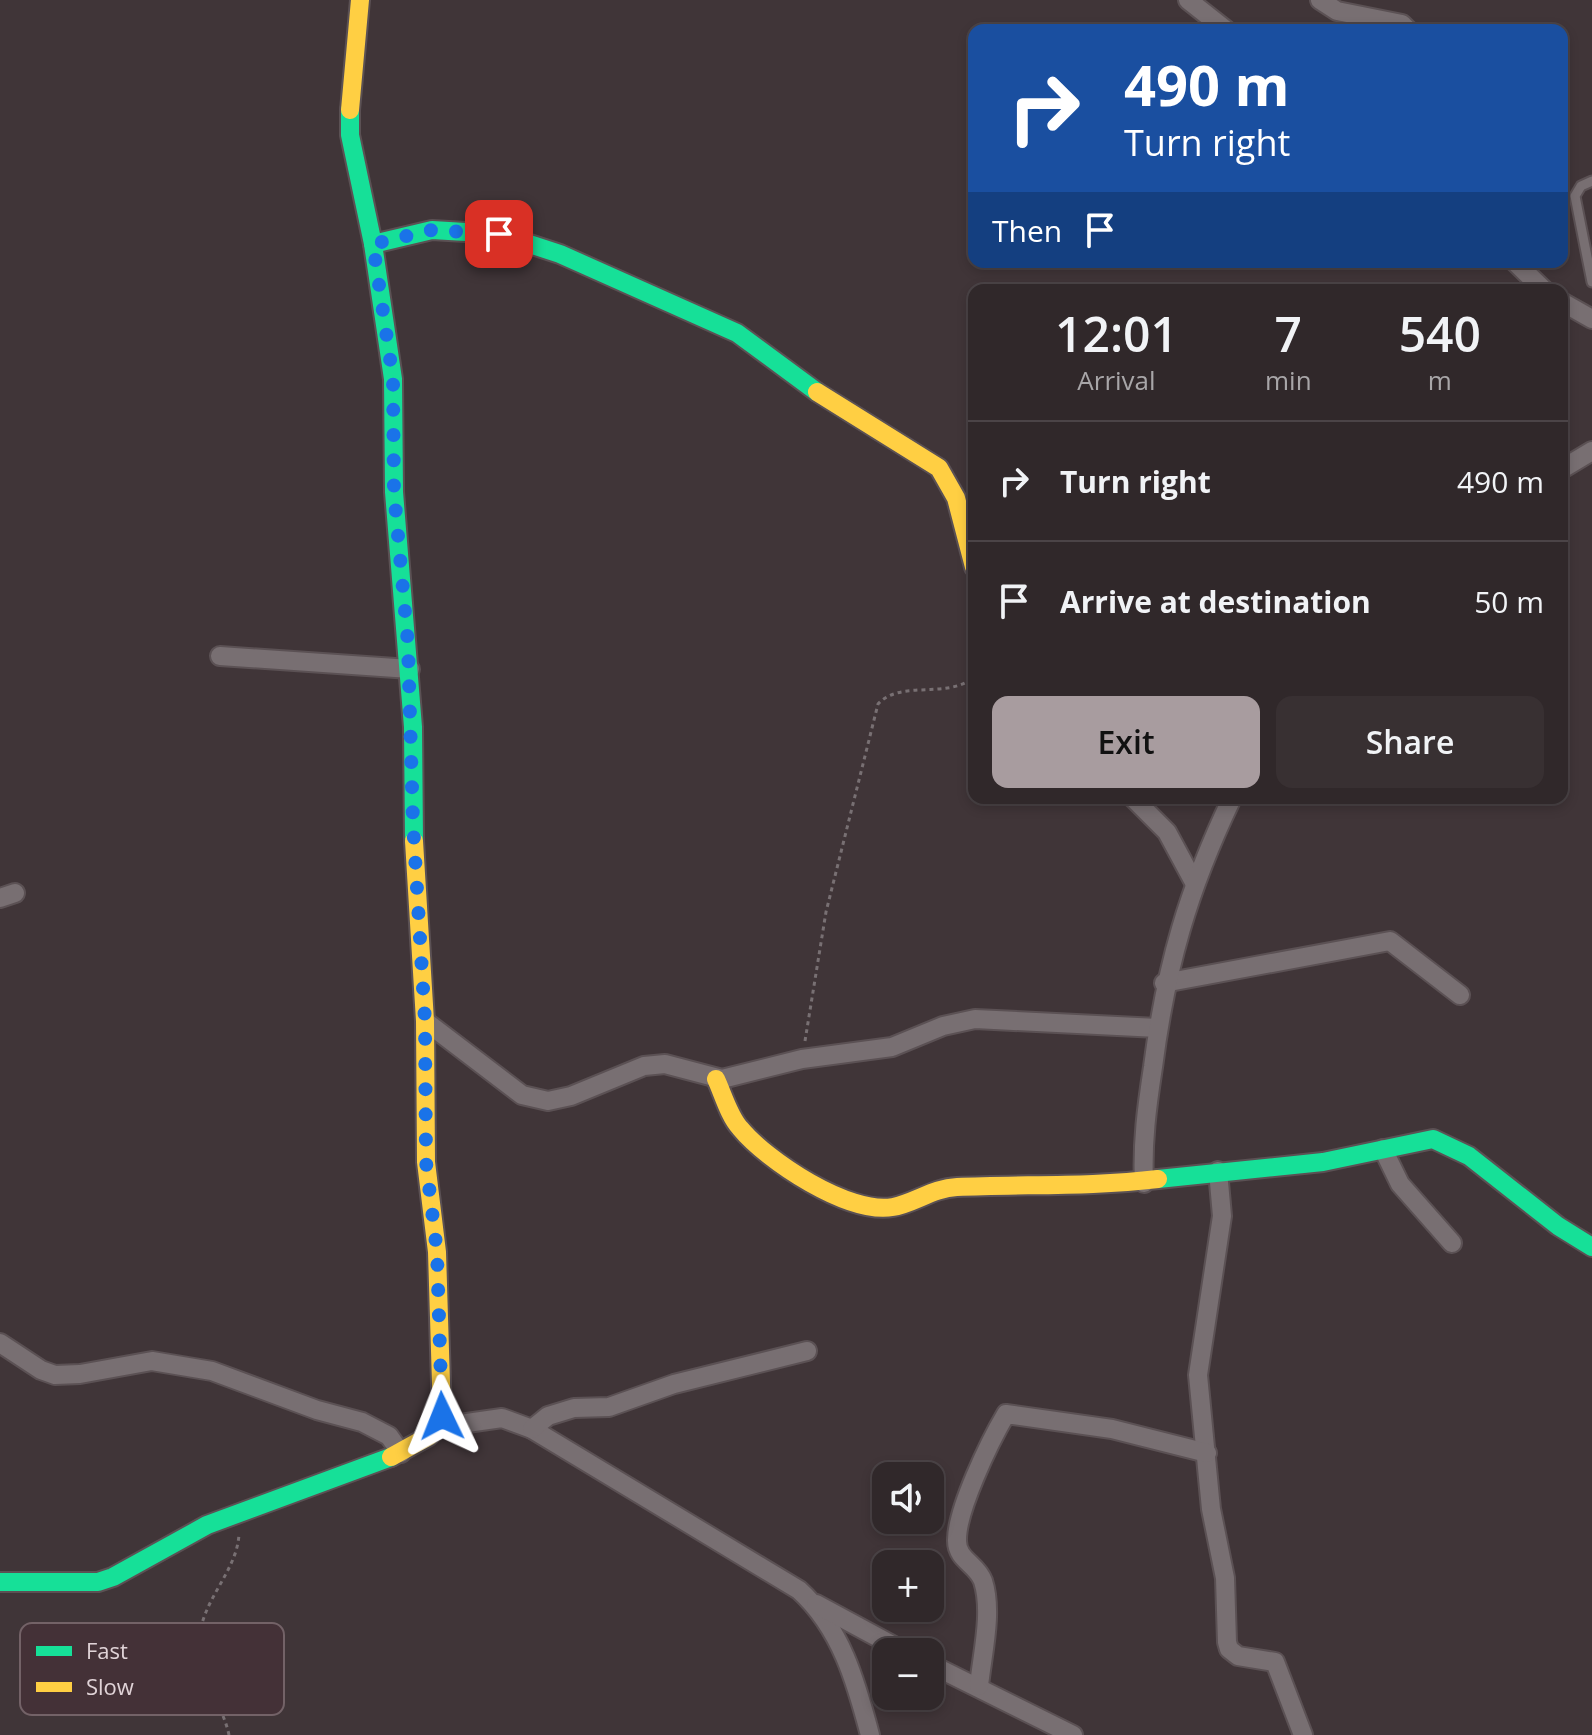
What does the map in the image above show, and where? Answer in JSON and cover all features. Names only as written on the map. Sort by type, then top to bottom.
[{"type":"street","points":[[360,0],[350,95],[350,135],[373,244],[393,379],[394,492],[410,669],[413,823],[425,1021],[426,1162],[440,1302],[442,1398],[439,1427]]},
{"type":"street","points":[[1188,0],[1218,24]]},
{"type":"street","points":[[1320,0],[1337,11],[1402,24]]},
{"type":"street","points":[[373,244],[432,230],[499,234],[560,254],[737,333],[846,413],[926,457],[939,468],[956,498],[968,544]]},
{"type":"street","points":[[1521,268],[1538,284]]},
{"type":"street","points":[[1568,305],[1592,319]]},
{"type":"street","points":[[1568,465],[1592,451]]},
{"type":"street","points":[[220,656],[410,669]]},
{"type":"street","points":[[1139,804],[1167,832],[1195,884]]},
{"type":"street","points":[[1144,1183],[1144,1130],[1164,983],[1195,884],[1229,804]]},
{"type":"street","points":[[1164,983],[1390,941],[1406,950],[1460,995]]},
{"type":"street","points":[[425,1021],[510,1087],[534,1099],[548,1101],[571,1096],[644,1066],[665,1064],[716,1079],[802,1059],[892,1047],[943,1026],[975,1019],[1158,1028]]},
{"type":"street","points":[[716,1079],[738,1127],[772,1159],[820,1188],[864,1205],[893,1207],[926,1193],[953,1187],[1144,1183],[1218,1171],[1323,1162],[1427,1139],[1439,1141],[1487,1169],[1584,1236],[1592,1247]]},
{"type":"street","points":[[1383,1149],[1400,1184],[1452,1243]]},
{"type":"street","points":[[1218,1171],[1222,1216],[1198,1375],[1211,1509],[1225,1578],[1229,1649],[1238,1656],[1275,1662],[1303,1735]]},
{"type":"street","points":[[0,1343],[41,1370],[55,1375],[80,1374],[152,1361],[212,1371],[317,1410],[362,1422],[389,1436],[401,1453]]},
{"type":"street","points":[[532,1429],[548,1416],[574,1408],[609,1407],[674,1384],[807,1351]]},
{"type":"street","points":[[979,1686],[984,1587],[977,1568],[960,1553],[957,1540],[974,1480],[1006,1414],[1112,1429],[1207,1453]]},
{"type":"street","points":[[0,1582],[98,1582],[114,1578],[134,1570],[203,1526],[373,1467],[401,1453],[439,1427],[502,1418],[532,1429],[787,1582],[811,1601],[879,1638]]},
{"type":"street","points":[[811,1601],[843,1648],[870,1735]]},
{"type":"street","points":[[944,1670],[1073,1735]]},
{"type":"lane","points":[[1592,181],[1581,186],[1575,196],[1592,282]]},
{"type":"path","points":[[802,1059],[820,938],[878,704],[884,698],[910,692],[959,688],[968,681]]},
{"type":"path","points":[[204,1623],[212,1594],[238,1544],[237,1513]]},
{"type":"path","points":[[220,1715],[229,1735]]},
{"type":"traffic: fast","points":[[350,110],[350,135],[373,244],[393,379],[394,492],[413,727],[414,841]]},
{"type":"traffic: fast","points":[[373,244],[432,230],[499,234],[560,254],[737,333],[817,392]]},
{"type":"traffic: fast","points":[[1158,1179],[1323,1162],[1433,1139],[1469,1156],[1558,1226],[1592,1247]]},
{"type":"traffic: fast","points":[[0,1582],[98,1582],[113,1577],[207,1525],[391,1457]]},
{"type":"traffic: slow","points":[[350,110],[360,0]]},
{"type":"traffic: slow","points":[[817,392],[939,468],[956,498],[968,544]]},
{"type":"traffic: slow","points":[[391,1457],[429,1436],[442,1416],[437,1252],[426,1162],[425,1021],[414,841]]},
{"type":"traffic: slow","points":[[716,1079],[733,1117],[753,1141],[810,1183],[854,1203],[893,1207],[957,1187],[1158,1179]]},
{"type":"route","points":[[442,1416],[437,1252],[426,1162],[425,1021],[413,823],[413,727],[394,492],[393,379],[373,244],[432,230],[499,234]]}]
